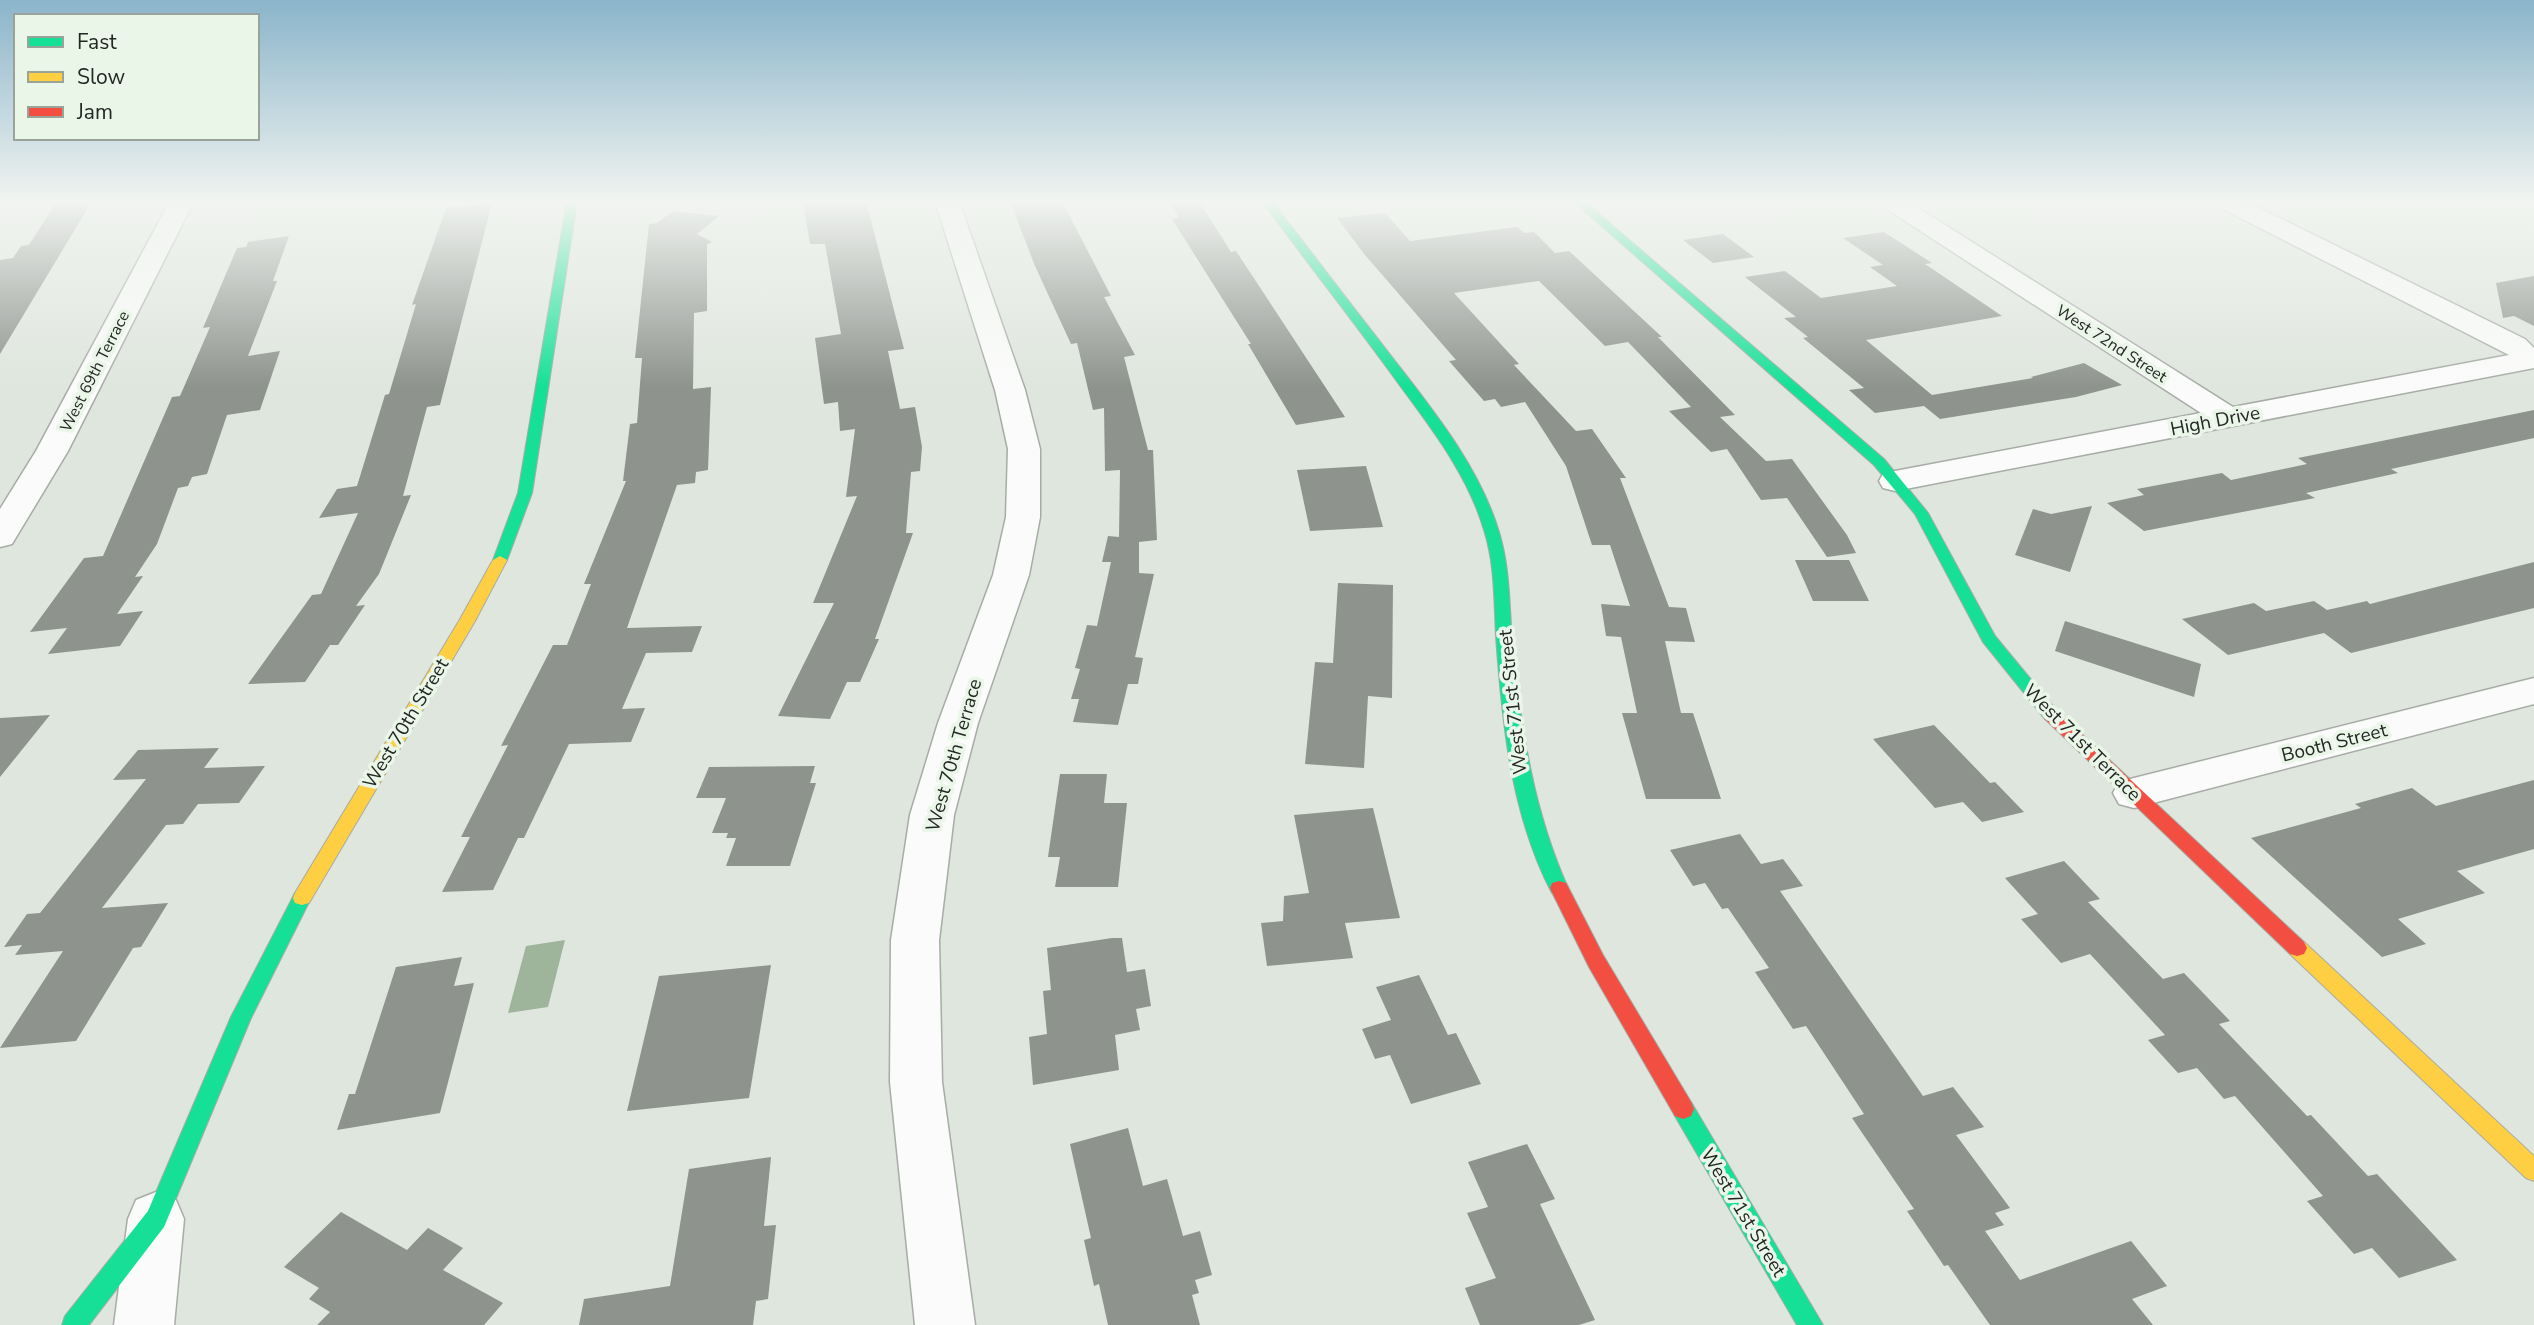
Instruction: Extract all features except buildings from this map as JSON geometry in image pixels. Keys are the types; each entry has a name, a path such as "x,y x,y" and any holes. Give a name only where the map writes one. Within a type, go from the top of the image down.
{"street":[{"name":"West 69th Terrace","path":"0,537 52,451 150,263"},
{"name":"West 70th Street","path":"74,1325 156,1219 241,1017 314,874 467,621 500,559 525,493 562,263"},
{"name":"West 70th Terrace","path":"945,1325 916,1082 915,940 932,816 958,723 1012,575 1023,517 1024,449 1010,390 968,263"},
{"name":"West 71st Street","path":"1314,263 1431,418 1472,484 1492,531 1521,786 1548,866 1596,961 1811,1325"},
{"name":"West 71st Terrace","path":"1650,263 1858,442 1895,481 1922,513 1988,638 2033,696 2534,1171"},
{"name":"West 72nd Street","path":"1986,263 2227,417"},
{"path":"2350,263 2515,345 2531,359"},
{"name":"High Drive","path":"1895,481 2531,359"},
{"name":"Booth Street","path":"2134,793 2534,691"},
{"name":"West 70th Street","path":"144,1325 156,1219"}],"shaded area":[{"path":"565,940 548,1007 508,1013 526,946"}],"traffic: fast":[{"path":"500,560 525,493 562,263"},
{"path":"1314,263 1431,419 1472,483 1482,506 1491,529 1499,568 1510,700 1526,796 1545,858 1559,888"},
{"path":"1649,263 1879,462 1921,513 1988,638 2051,715"},
{"path":"74,1325 156,1219 241,1017 302,898"},
{"path":"1683,1109 1811,1325"}],"traffic: slow":[{"path":"302,898 467,621 500,560"},
{"path":"2297,948 2534,1171"}],"traffic: jam":[{"path":"2051,715 2297,948"},
{"path":"1559,888 1596,961 1683,1109"}]}
